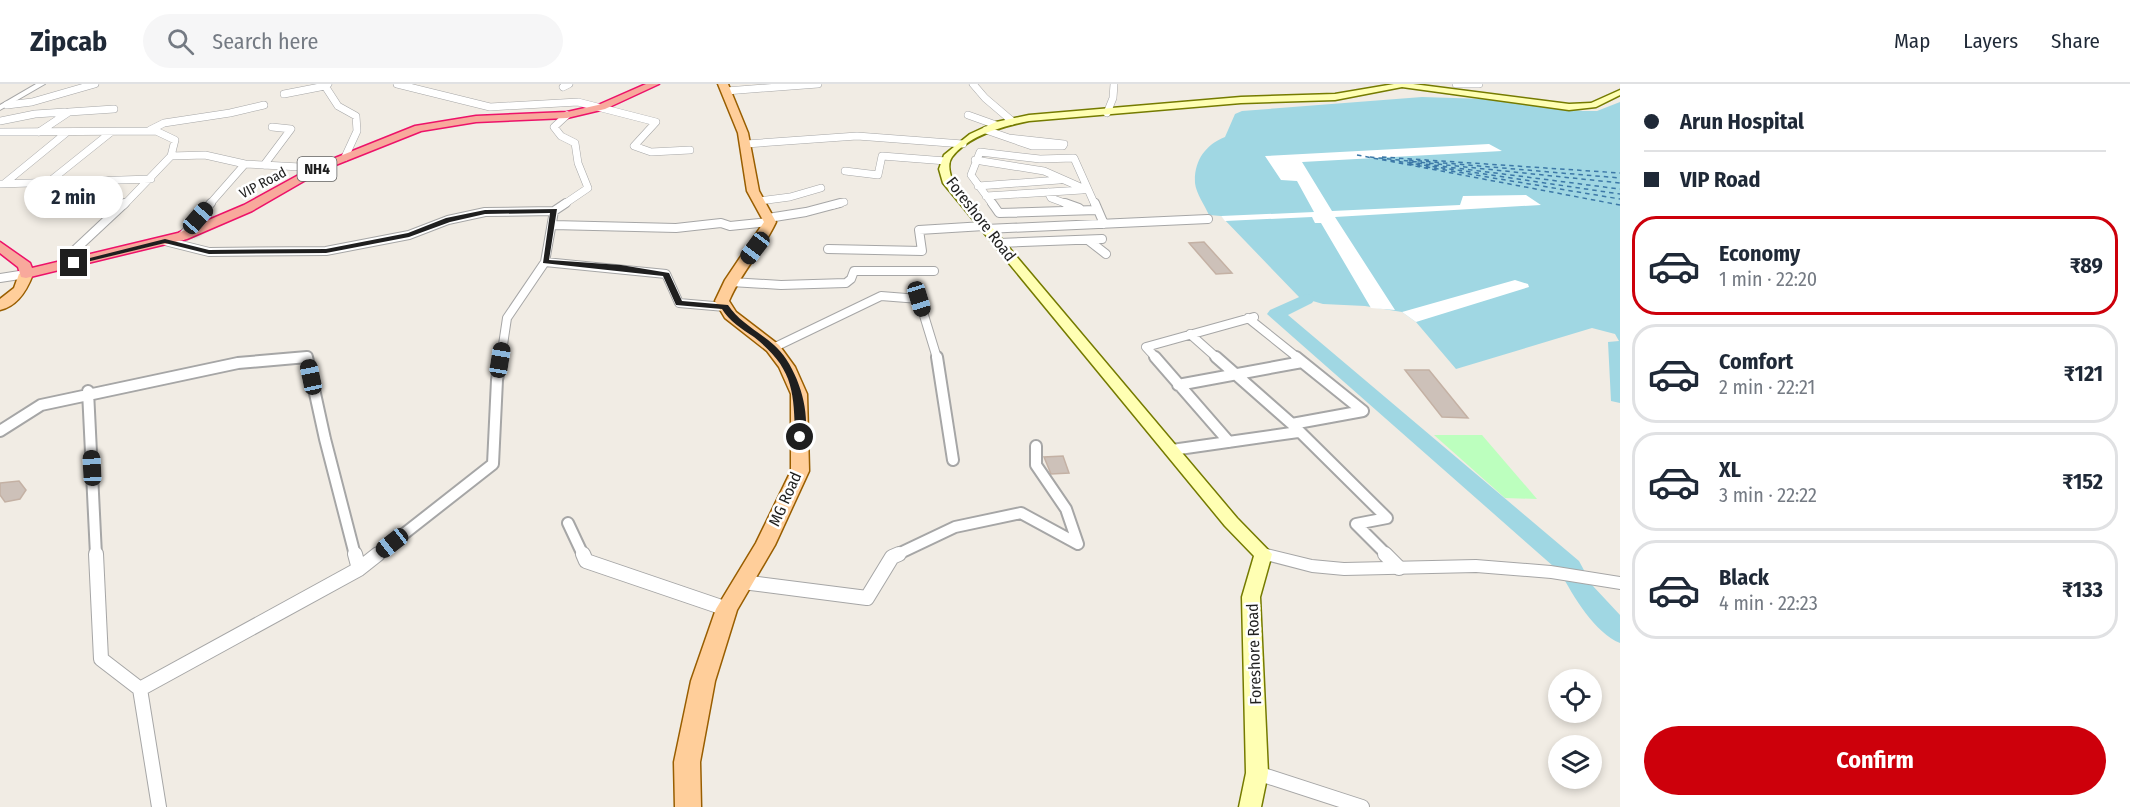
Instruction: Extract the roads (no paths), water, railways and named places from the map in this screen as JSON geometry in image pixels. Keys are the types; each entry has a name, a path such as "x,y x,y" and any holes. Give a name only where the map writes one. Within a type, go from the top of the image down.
{"highway":[{"name":"VIP Road","path":"26,274 182,236 248,208 319,168 419,128 476,119 567,115 601,107 654,84"},
{"path":"0,246 25,266 26,274"}],"main road":[{"name":"Foreshore Road","path":"1250,807 1257,773 1251,597 1263,554 1231,522 947,181 944,169 947,157 991,127 1012,121 1241,100 1335,97 1402,84 1569,107 1593,105 1620,92"},
{"path":"725,88 746,144 753,191 769,220 766,233 731,282 722,301 725,307"},
{"path":"0,306 20,290 26,274"},
{"name":"MG Road","path":"688,807 687,762 703,681 728,609 765,545 800,471 799,394 787,367 773,348 730,315 725,307"}],"street":[{"path":"4,106 41,84"},
{"path":"4,106 32,102 95,84"},
{"path":"397,84 490,107 578,102 601,107 656,122 634,146 651,152 690,150"},
{"path":"725,88 818,84"},
{"path":"973,84 985,98 1012,121"},
{"path":"1107,113 1113,98 1114,84"},
{"path":"1456,84 1479,84"},
{"path":"284,94 326,85 338,106 356,116 357,130 345,157"},
{"path":"147,131 164,123 230,113 264,105"},
{"path":"0,121 35,114 114,110"},
{"path":"39,133 69,112"},
{"path":"165,241 209,252 326,251 409,235 448,220 485,212 554,211 588,188 578,163 575,143 561,136 554,127 567,115"},
{"path":"968,115 1008,138 1032,146 1063,146 1064,144 1008,138"},
{"path":"264,165 291,129 272,127"},
{"path":"0,132 156,131 175,140 171,156 151,179 63,261 61,266"},
{"path":"2,184 66,133"},
{"path":"50,181 110,133"},
{"path":"746,144 857,136 963,144"},
{"path":"1096,210 999,213 970,175 975,160 980,152 1040,159 1074,158 1104,225"},
{"path":"171,156 205,155 245,164 319,168"},
{"path":"845,171 878,175 882,156 946,161"},
{"path":"1040,159 1044,171"},
{"path":"975,160 1044,171 1059,180 1087,190"},
{"path":"182,236 245,164"},
{"path":"2,184 151,179"},
{"path":"978,186 1059,180"},
{"path":"759,201 790,197 821,188"},
{"path":"986,196 1087,190"},
{"path":"1048,192 1051,198 1084,210"},
{"path":"553,225 676,228 721,223 730,226 769,220 844,202"},
{"path":"140,689 359,569 493,464 497,380 507,318 545,262 554,211"},
{"path":"828,249 922,251 919,230 1104,225 1208,219"},
{"path":"999,243 1102,239"},
{"path":"1088,240 1106,254"},
{"path":"1047,241 1056,250"},
{"path":"545,262 666,274 679,303 725,307"},
{"path":"731,282 781,285 846,283 851,279 854,271 934,271"},
{"path":"0,278 26,274"},
{"path":"773,348 881,296 919,299 937,357 953,459"},
{"path":"1172,450 1229,442 1363,411 1251,318 1146,347 1229,442"},
{"path":"1190,334 1295,428 1387,519 1356,524 1399,568"},
{"path":"0,431 41,405 238,363 307,357 325,439 359,569"},
{"path":"1178,385 1302,362"},
{"path":"88,394 101,659 140,689 159,807"},
{"path":"743,582 867,598 892,557 955,527 1021,513 1078,544 1066,508 1036,465 1036,446"},
{"path":"568,523 586,561 728,609"},
{"path":"1263,554 1312,566 1344,569 1476,566 1589,577 1620,583"},
{"path":"1257,773 1362,807"}],"water":[{"path":"1422,97 1485,99 1583,111 1597,111 1620,102 1620,403 1611,401 1608,342 1619,341 1615,334 1592,328 1456,369 1416,322 1402,312 1365,306 1323,304 1299,297 1221,216 1209,215 1199,195 1195,175 1199,161 1206,149 1225,137 1235,114 1242,111"}],"waterway":[{"path":"1306,299 1276,314 1570,567 1583,592 1620,632"}]}
